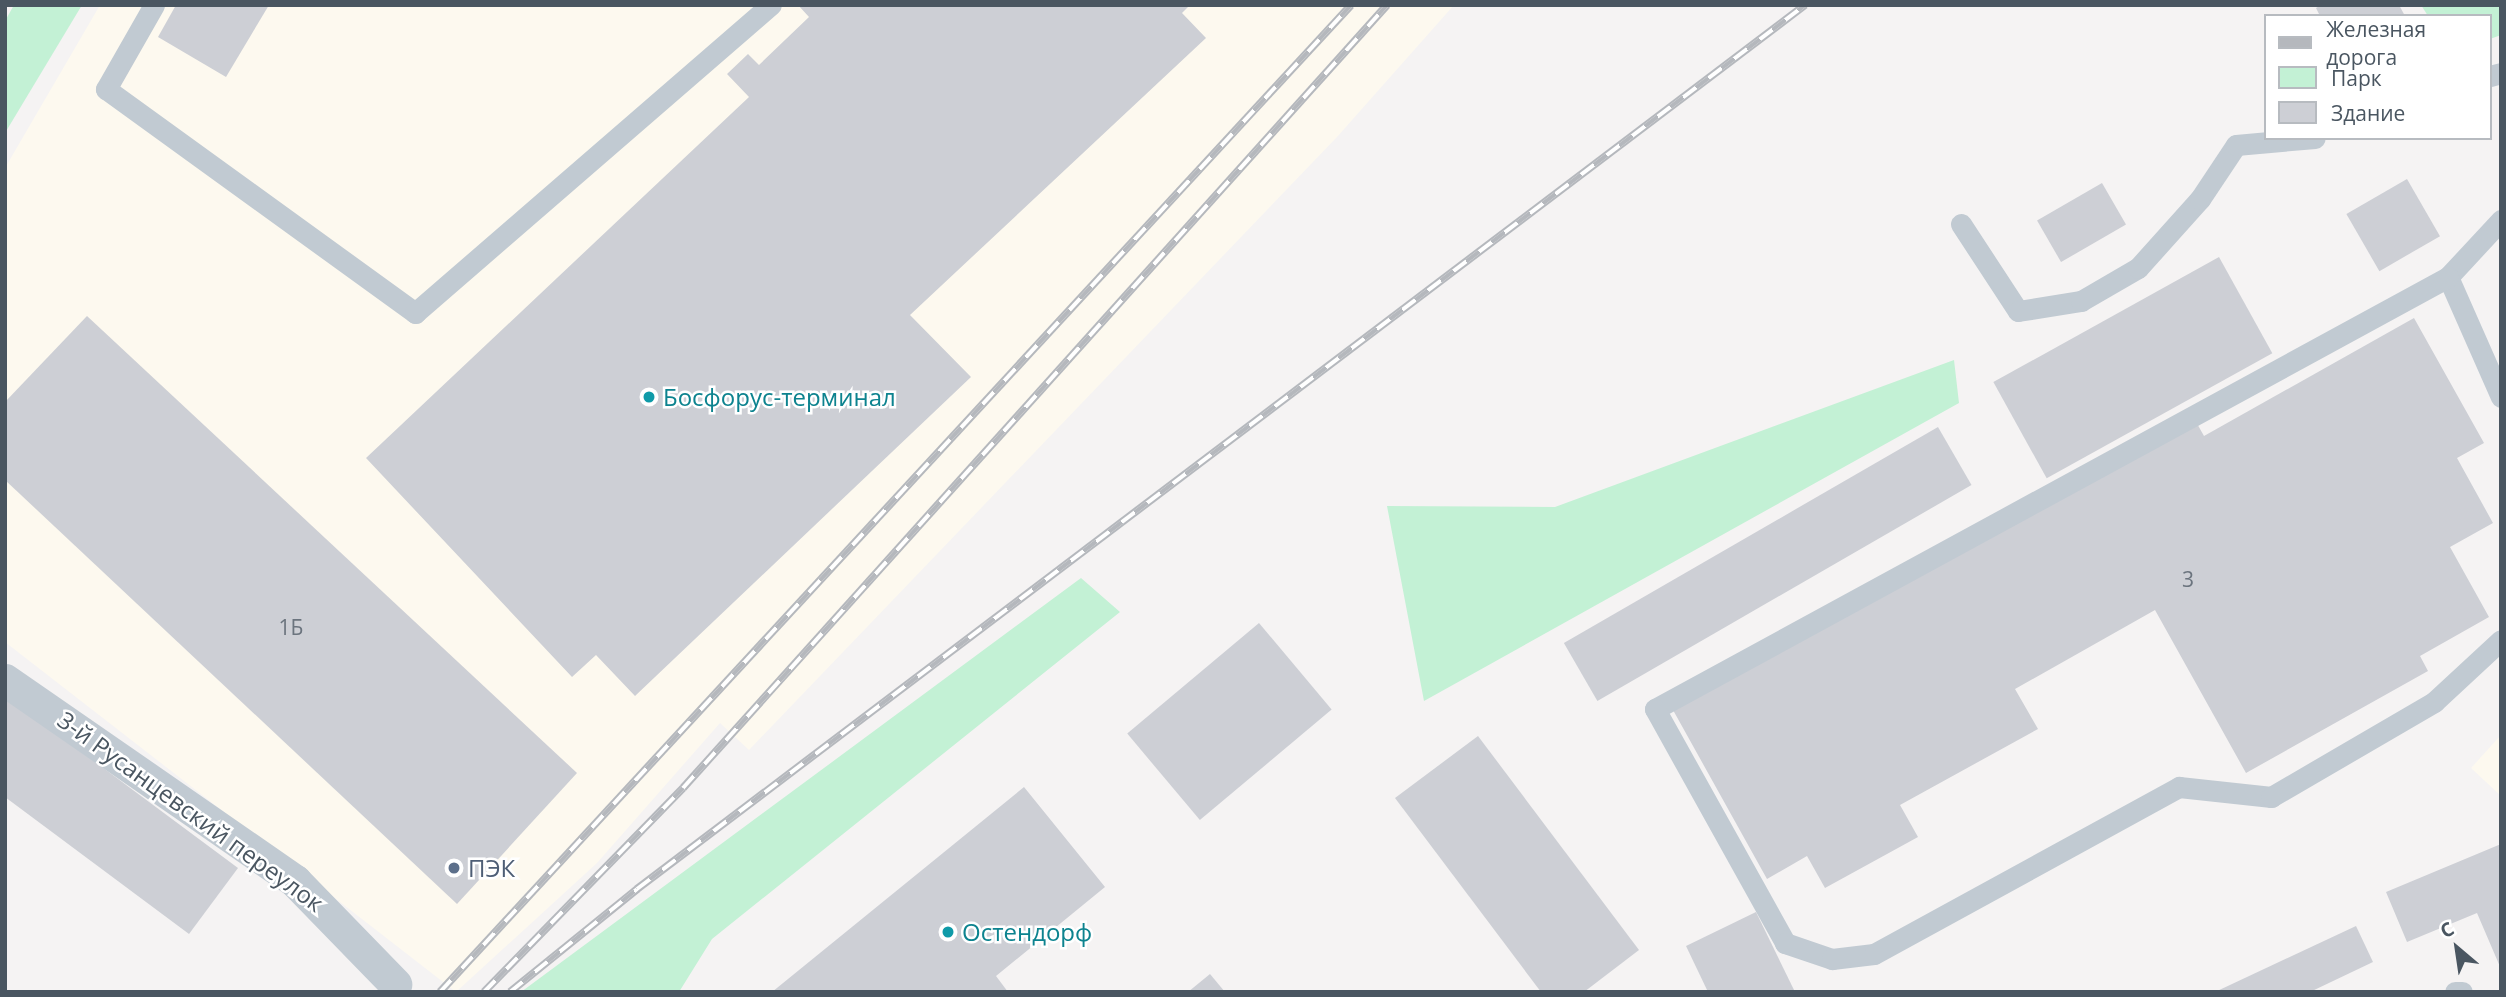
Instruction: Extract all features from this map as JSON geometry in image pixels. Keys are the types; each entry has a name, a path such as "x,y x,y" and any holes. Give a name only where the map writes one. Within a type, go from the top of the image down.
{"street":[{"name":"3-й Русанцевский переулок","path":"5,680 295,881 395,984"}],"lane":[{"path":"155,5 106,89 415,313 771,5"},
{"path":"1961,223 2018,311 2081,301 2138,268 2200,199 2236,145 2292,140"},
{"path":"2501,220 2448,277 1655,709 1785,943 1832,959 1874,954 2179,787 2271,797 2434,702 2501,639"},
{"path":"2448,277 2501,397"},
{"path":"2455,992 2462,992"}],"shaded area":[{"path":"100,5 1454,5 1337,137 749,750 720,723 597,863 456,992 5,642 5,168"},
{"path":"2501,735 2501,796 2471,768"}],"green space":[{"path":"14,5 82,5 5,133 5,21"},
{"path":"2421,5 2501,5 2501,35 2492,38 2492,14 2427,14"},
{"path":"1954,360 1959,403 1424,701 1387,506 1555,507"},
{"path":"1081,578 1120,612 712,939 679,992 521,992"}],"building":[{"path":"176,5 269,5 226,77 158,37"},
{"name":"Босфорус-терминал","path":"798,5 1190,5 1182,13 1206,38 910,315 971,377 635,696 596,655 572,677 366,458 749,97 727,74 748,54 759,65 809,17"},
{"path":"2321,5 2399,5 2404,14 2319,14 2316,8"},
{"path":"2407,179 2440,236 2379,271 2346,214"},
{"path":"2102,183 2126,225 2061,262 2037,220"},
{"path":"2219,257 2272,353 2047,478 1993,382"},
{"path":"87,316 577,773 457,904 5,480 5,402"},
{"path":"2414,318 2484,443 2457,458 2493,523 2450,547 2489,617 2420,656 2428,671 2246,773 2155,610 2015,689 2038,729 1900,805 1918,837 1825,888 1807,856 1767,879 1673,710 2195,420 2204,436"},
{"path":"1938,427 1972,485 1597,701 1564,643"},
{"path":"1259,623 1332,710 1200,820 1127,734"},
{"path":"5,695 238,868 189,934 5,797"},
{"path":"1478,736 1639,950 1584,992 1541,992 1395,798"},
{"name":"Остендорф","path":"1024,787 1105,887 996,976 1008,992 772,992"},
{"path":"2501,844 2501,969 2477,913 2407,942 2386,892"},
{"path":"1756,912 1795,992 1708,992 1686,946"},
{"path":"2356,926 2373,962 2310,992 2215,992"},
{"path":"1210,974 1225,992 1188,992"}],"railway":[{"path":"440,992 1351,5"},
{"path":"484,992 683,788 1387,5"},
{"path":"510,992 637,889 1805,5"}],"place":[{"name":"Босфорус-терминал","path":"649,397"},
{"name":"ПЭК","path":"454,868"},
{"name":"Остендорф","path":"948,932"}]}
